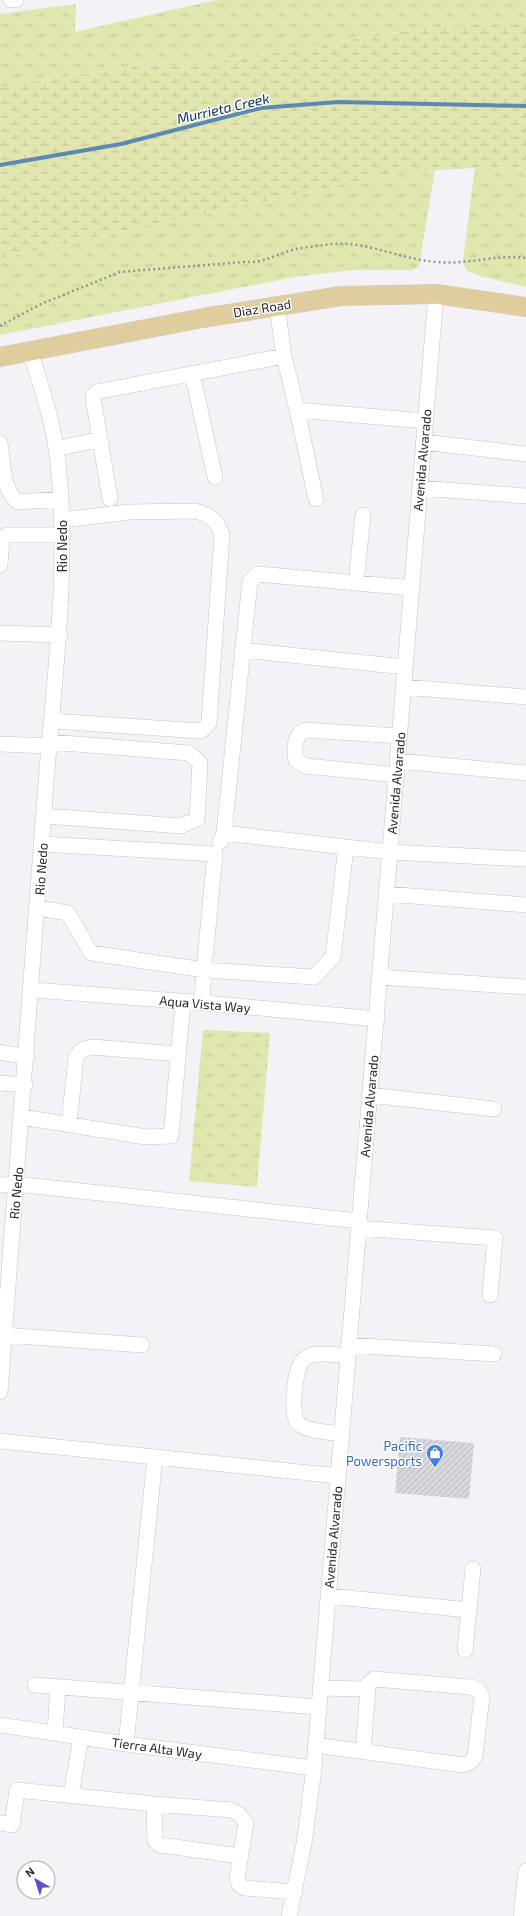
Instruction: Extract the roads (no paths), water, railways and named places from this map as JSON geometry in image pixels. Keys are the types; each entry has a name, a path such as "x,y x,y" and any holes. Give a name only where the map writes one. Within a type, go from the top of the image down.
{"main road":[{"name":"Diaz Road","path":"0,357 30,350 203,318 341,296 436,294 526,307"}],"street":[{"path":"11,0 16,0"},
{"name":"Avenida Alvarado","path":"289,1916 304,1844 316,1746 436,294"},
{"path":"277,306 284,356 316,499"},
{"name":"Rio Nedo","path":"0,1392 5,1259 16,1184 25,1085 33,990 44,816 60,635 62,528 56,449 46,401 30,350"},
{"path":"110,500 93,398 96,392 284,356"},
{"path":"192,373 215,477"},
{"path":"297,410 425,420"},
{"path":"56,449 100,439"},
{"path":"423,442 526,454"},
{"path":"0,443 8,488 12,498 18,502 60,499"},
{"path":"420,488 526,496"},
{"path":"0,564 2,539 7,535 62,528 129,512 195,511 207,515 216,522 222,534 209,723 201,731 52,721"},
{"path":"356,583 363,515"},
{"path":"202,1003 215,854 224,833 248,583 258,574 412,588"},
{"path":"0,633 60,635"},
{"path":"242,650 405,667"},
{"path":"404,687 526,697"},
{"path":"400,736 305,730 298,734 296,740 296,760 306,766 526,773"},
{"path":"0,744 50,744 189,753 200,763 198,819 181,826 44,816"},
{"path":"224,833 390,852 526,859"},
{"path":"42,844 215,854"},
{"path":"38,908 68,913 90,953 204,970 314,977 332,957 346,847"},
{"path":"387,894 526,905"},
{"path":"380,977 526,987"},
{"name":"Aqua Vista Way","path":"33,990 202,1003 377,1019"},
{"path":"22,1117 146,1137 171,1136 183,1002"},
{"path":"69,1124 76,1057 82,1050 92,1047 178,1054"},
{"path":"0,1052 27,1057"},
{"path":"0,1083 25,1085"},
{"path":"369,1095 494,1108"},
{"path":"0,1185 16,1184 358,1224 495,1238 490,1295"},
{"path":"3,1340 142,1345"},
{"path":"341,1434 309,1429 299,1424 293,1416 297,1371 302,1360 313,1354 348,1350 494,1354"},
{"path":"0,1441 338,1476"},
{"path":"126,1744 155,1457"},
{"path":"465,1650 473,1569"},
{"path":"328,1596 469,1610"},
{"path":"316,1746 363,1752 466,1764 473,1760 475,1756 482,1696 478,1690 471,1687 374,1679 369,1683 368,1688 363,1752"},
{"path":"35,1685 319,1707"},
{"path":"55,1733 58,1686"},
{"path":"320,1688 359,1690 368,1688"},
{"name":"Tierra Alta Way","path":"0,1725 126,1744 314,1768"},
{"path":"71,1795 81,1737"},
{"path":"0,1824 12,1826 17,1790 231,1810 239,1814 246,1823 237,1878 239,1884 244,1888 295,1892"},
{"path":"154,1804 154,1835 155,1841 160,1845 240,1856"},
{"path":"520,1916 526,1871"}],"waterway":[{"name":"Murrieta Creek","path":"0,165 121,144 261,108 338,102 526,106"}],"place":[{"name":"Pacific Powersports","path":"435,1468"}]}
